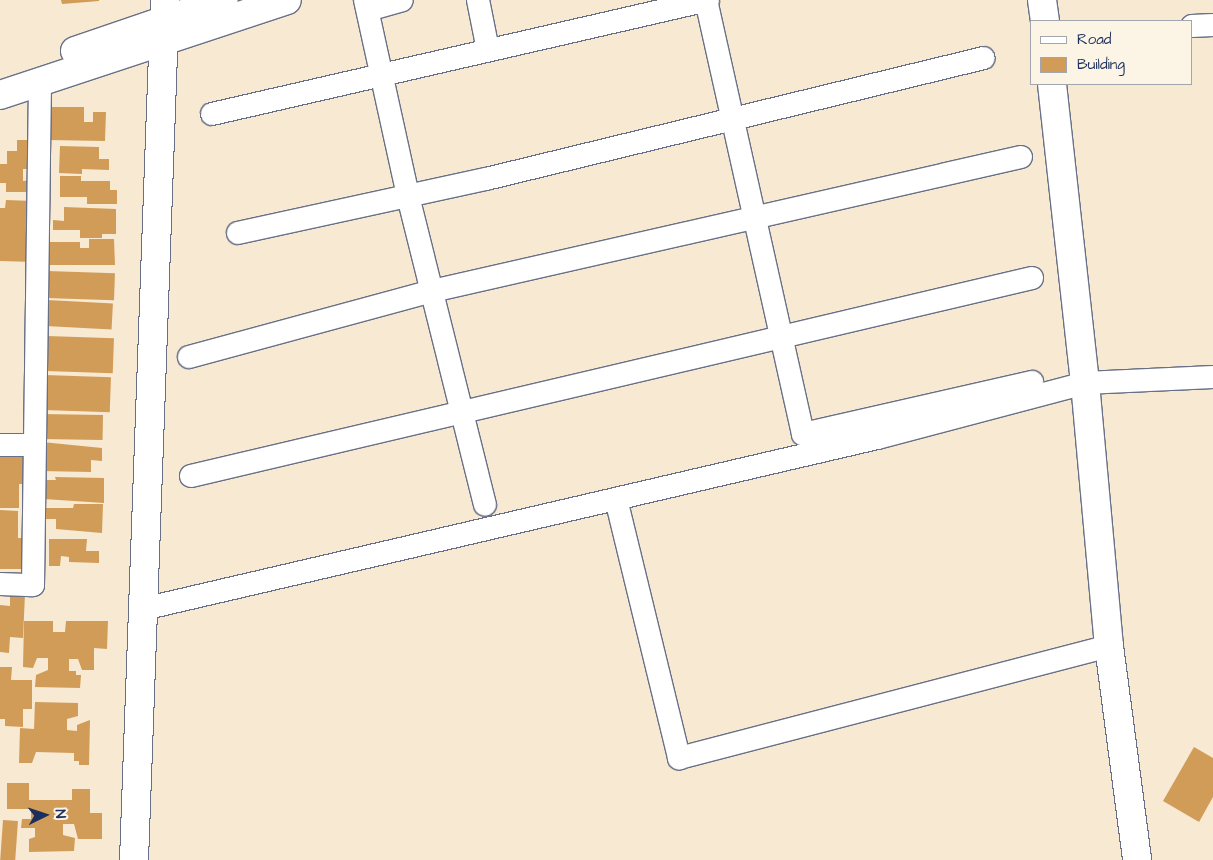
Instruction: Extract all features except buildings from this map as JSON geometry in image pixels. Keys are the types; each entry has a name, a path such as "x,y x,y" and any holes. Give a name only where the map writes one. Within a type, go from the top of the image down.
{"street":[{"path":"0,76 224,0"},
{"path":"0,96 40,82 164,20 287,0"},
{"path":"402,0 366,5 408,196 460,414 485,505"},
{"path":"478,0 488,50"},
{"path":"212,114 707,0 803,434 1032,382"},
{"path":"1042,0 1044,20"},
{"path":"134,860 164,20"},
{"path":"1193,26 1213,26"},
{"path":"238,233 408,196 984,58"},
{"path":"0,584 33,585 33,445 40,82"},
{"path":"1052,85 1085,383 1109,646 1138,860"},
{"path":"188,357 432,291 1021,157"},
{"path":"191,476 1032,278"},
{"path":"143,609 878,438 1085,383 1213,377"},
{"path":"0,445 33,445"},
{"path":"616,499 679,758 1109,646"}]}
